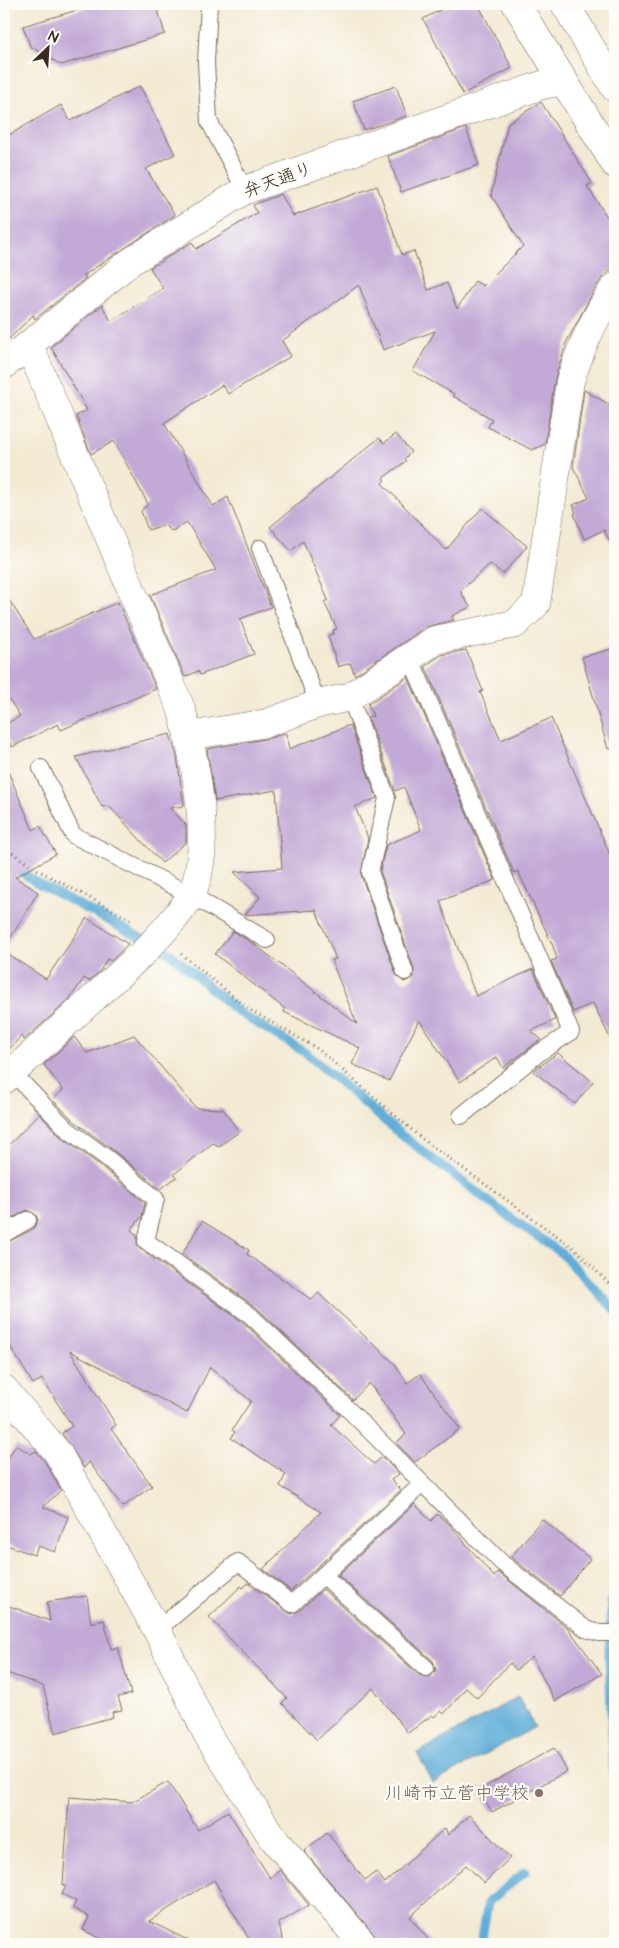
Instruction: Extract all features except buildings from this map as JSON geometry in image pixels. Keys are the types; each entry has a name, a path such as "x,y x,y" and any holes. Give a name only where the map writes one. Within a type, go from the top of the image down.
{"street":[{"path":"516,4 615,164"},
{"path":"565,4 614,82"},
{"name":"弁天通り","path":"4,365 130,262 245,190 542,85 564,81"},
{"path":"188,736 267,723 318,704 350,697 435,640 515,624 536,604 570,381 581,347 595,318 615,287"},
{"path":"7,1072 152,943 191,895 199,868 203,834 188,736 182,711 29,346"},
{"path":"5,1396 58,1453 157,1630 207,1734 272,1837 359,1944"}],"lane":[{"path":"210,4 206,62 209,121 245,190"},
{"path":"260,548 318,704"},
{"path":"410,657 571,1032 539,1053 461,1116"},
{"path":"350,697 387,798 370,872 405,972"},
{"path":"41,768 73,835 191,895 267,940"},
{"path":"7,1072 67,1129 107,1158 156,1198 146,1241 250,1314 502,1563 586,1629 607,1633"},
{"path":"4,1234 28,1220"},
{"path":"157,1630 238,1562 292,1604 422,1484"},
{"path":"324,1576 426,1668"}],"path":[{"path":"4,846 34,868 152,943 250,1010 318,1049 421,1138 576,1250 615,1290"}],"water":[{"path":"518,1697 535,1727 433,1783 417,1753"}],"waterway":[{"path":"4,859 34,881 171,954 238,1012 306,1053 400,1134 505,1214 561,1253 615,1310"},
{"path":"614,1784 609,1654 611,1601 615,1588"},
{"path":"481,1944 488,1902 525,1872"}],"place":[{"name":"川崎市立菅中学校","path":"539,1793"}]}
